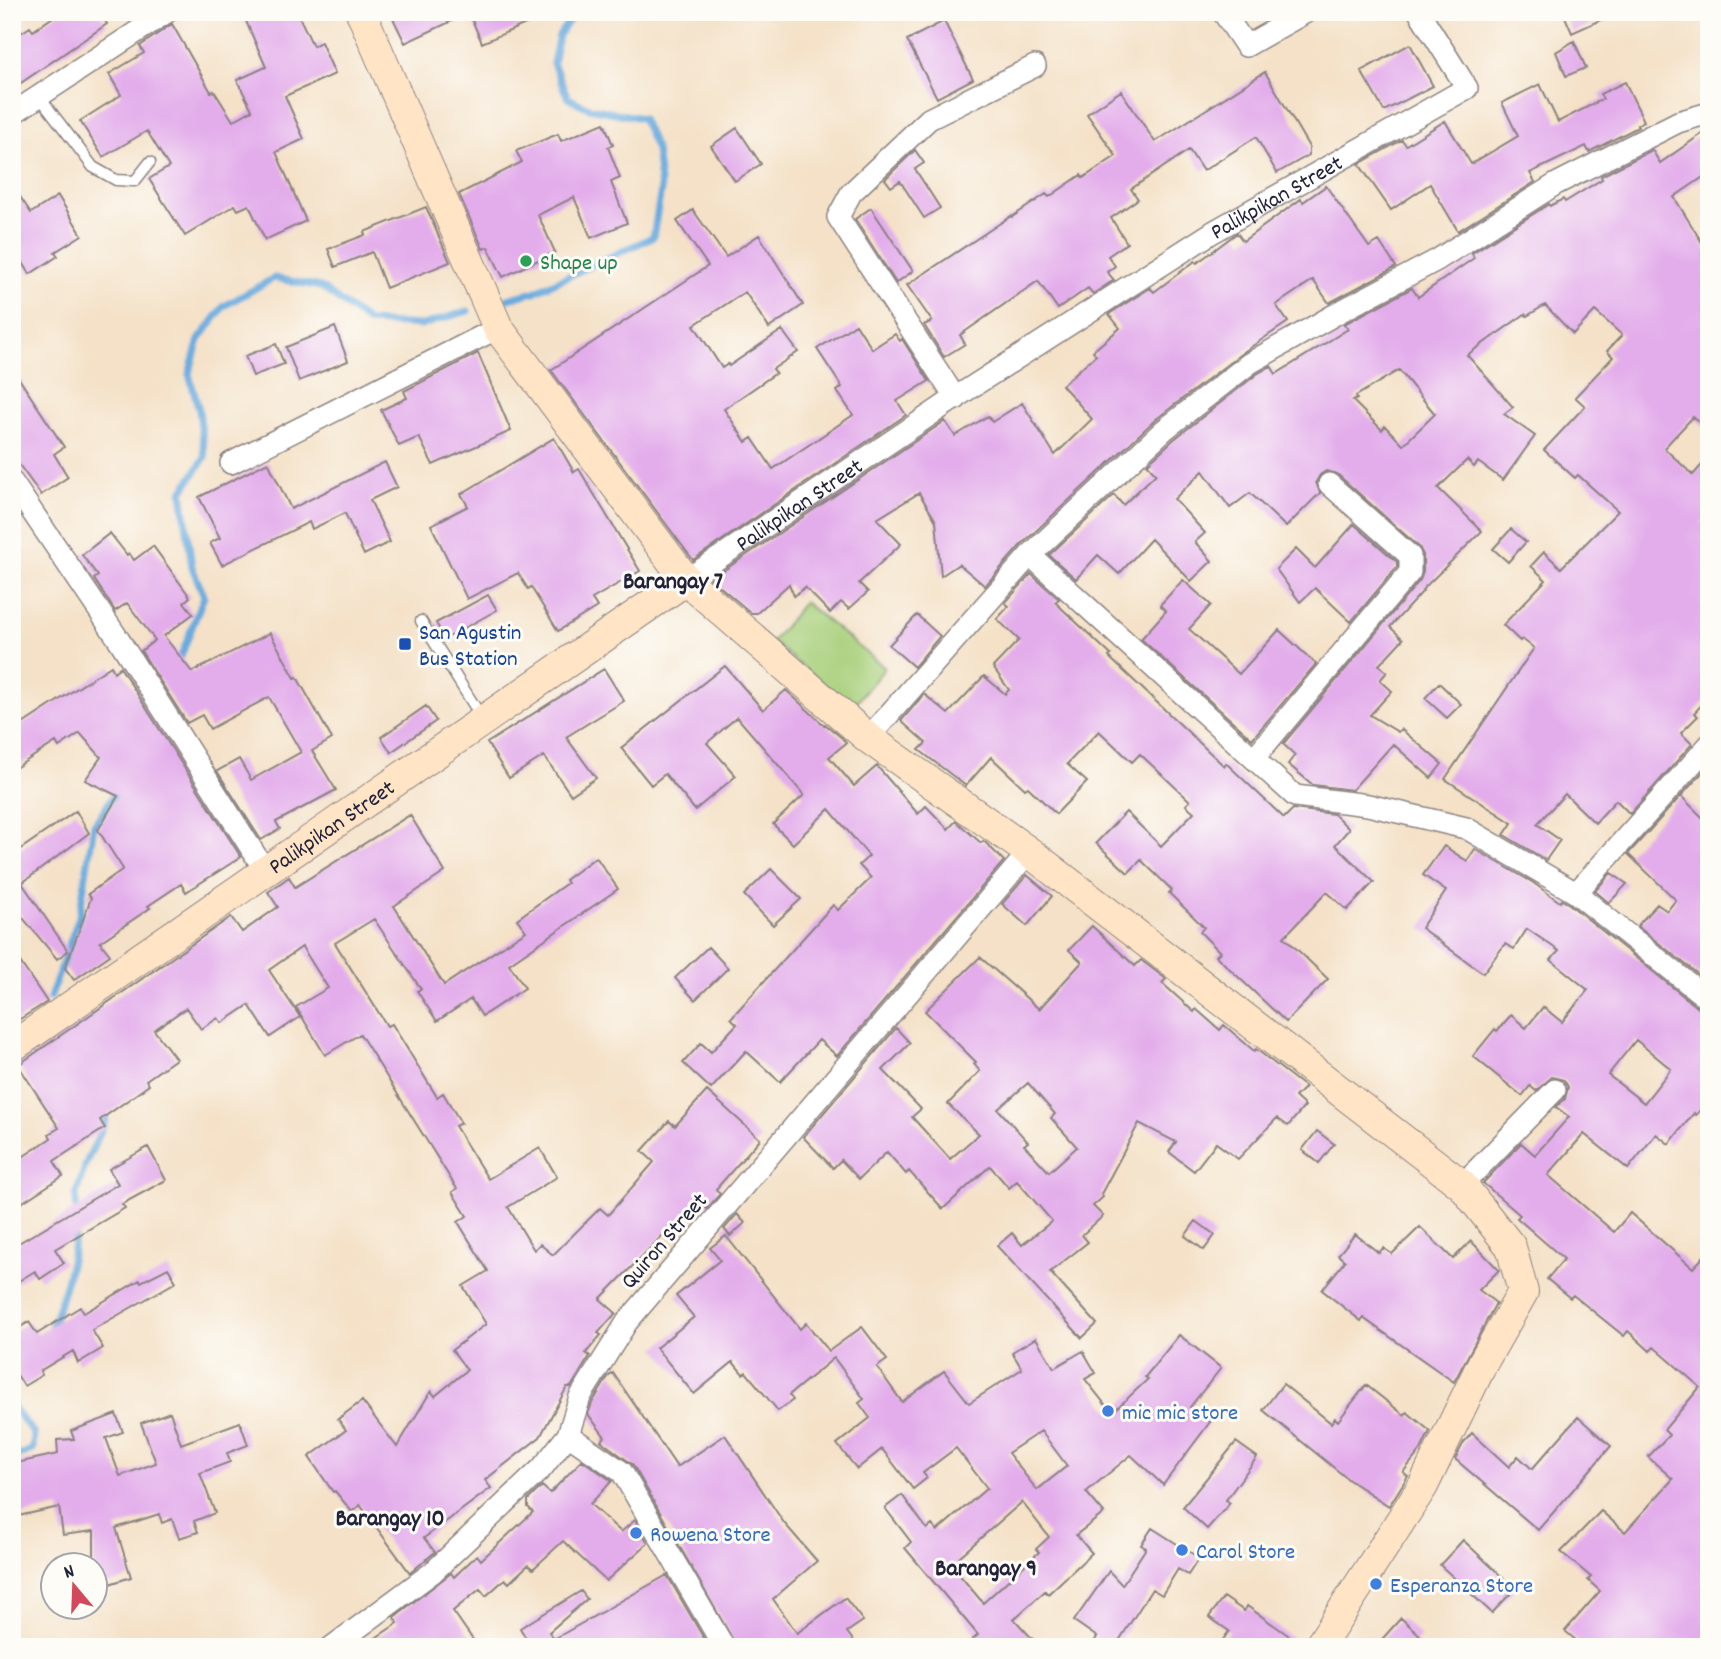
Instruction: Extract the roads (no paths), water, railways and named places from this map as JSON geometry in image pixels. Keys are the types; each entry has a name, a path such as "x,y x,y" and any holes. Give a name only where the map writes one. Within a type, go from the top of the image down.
{"street":[{"path":"12,114 167,12"},
{"path":"361,12 498,328 686,580 868,738 1029,852 1462,1185 1511,1247 1523,1292 1483,1362 1423,1486 1319,1647"},
{"path":"1223,12 1246,46 1306,12"},
{"name":"Palikpikan Street","path":"12,1047 686,580 956,399 1213,232 1467,88 1419,12"},
{"path":"956,399 838,216 851,193 929,119 1035,66"},
{"path":"868,738 1030,555 1164,430 1250,363 1437,260 1556,184 1678,122 1709,113"},
{"path":"231,463 498,328"},
{"path":"12,482 119,640 266,872"},
{"path":"1254,758 1410,572 1410,556 1329,484"},
{"path":"1030,555 1295,796 1368,805 1466,828 1576,893 1709,1000"},
{"path":"1576,893 1709,745"},
{"name":"Quiron Street","path":"332,1647 433,1572 542,1468 568,1436 580,1397 627,1322 1029,852"},
{"path":"1462,1185 1555,1090"},
{"path":"568,1436 622,1472 724,1647"}],"lane":[{"path":"39,96 93,167 116,180 135,181 150,162"},
{"path":"421,621 483,720"}],"waterway":[{"path":"508,299 534,292 653,237 661,190 656,150 642,118 589,108 568,98 553,63 559,35 575,12"},
{"path":"178,664 204,596 192,567 182,492 205,457 199,410 189,374 199,340 224,306 274,278 321,287 368,322 422,325 468,311"},
{"path":"50,998 79,917 94,825 120,786"},
{"path":"76,1216 76,1194 86,1163 106,1120 103,1108"},
{"path":"50,1331 67,1280 75,1228"},
{"path":"12,1406 34,1434 33,1449 21,1455 12,1454"}],"place":[{"name":"Shape up","path":"526,261"},
{"name":"San Agustin Bus Station","path":"405,644"},
{"name":"mic mic store","path":"1108,1411"},
{"name":"Rowena Store","path":"636,1533"},
{"name":"Carol Store","path":"1182,1550"},
{"name":"Esperanza Store","path":"1376,1584"}],"district":[{"name":"Barangay 7","path":"673,580"},
{"name":"Barangay 10","path":"390,1517"},
{"name":"Barangay 9","path":"986,1567"}]}
